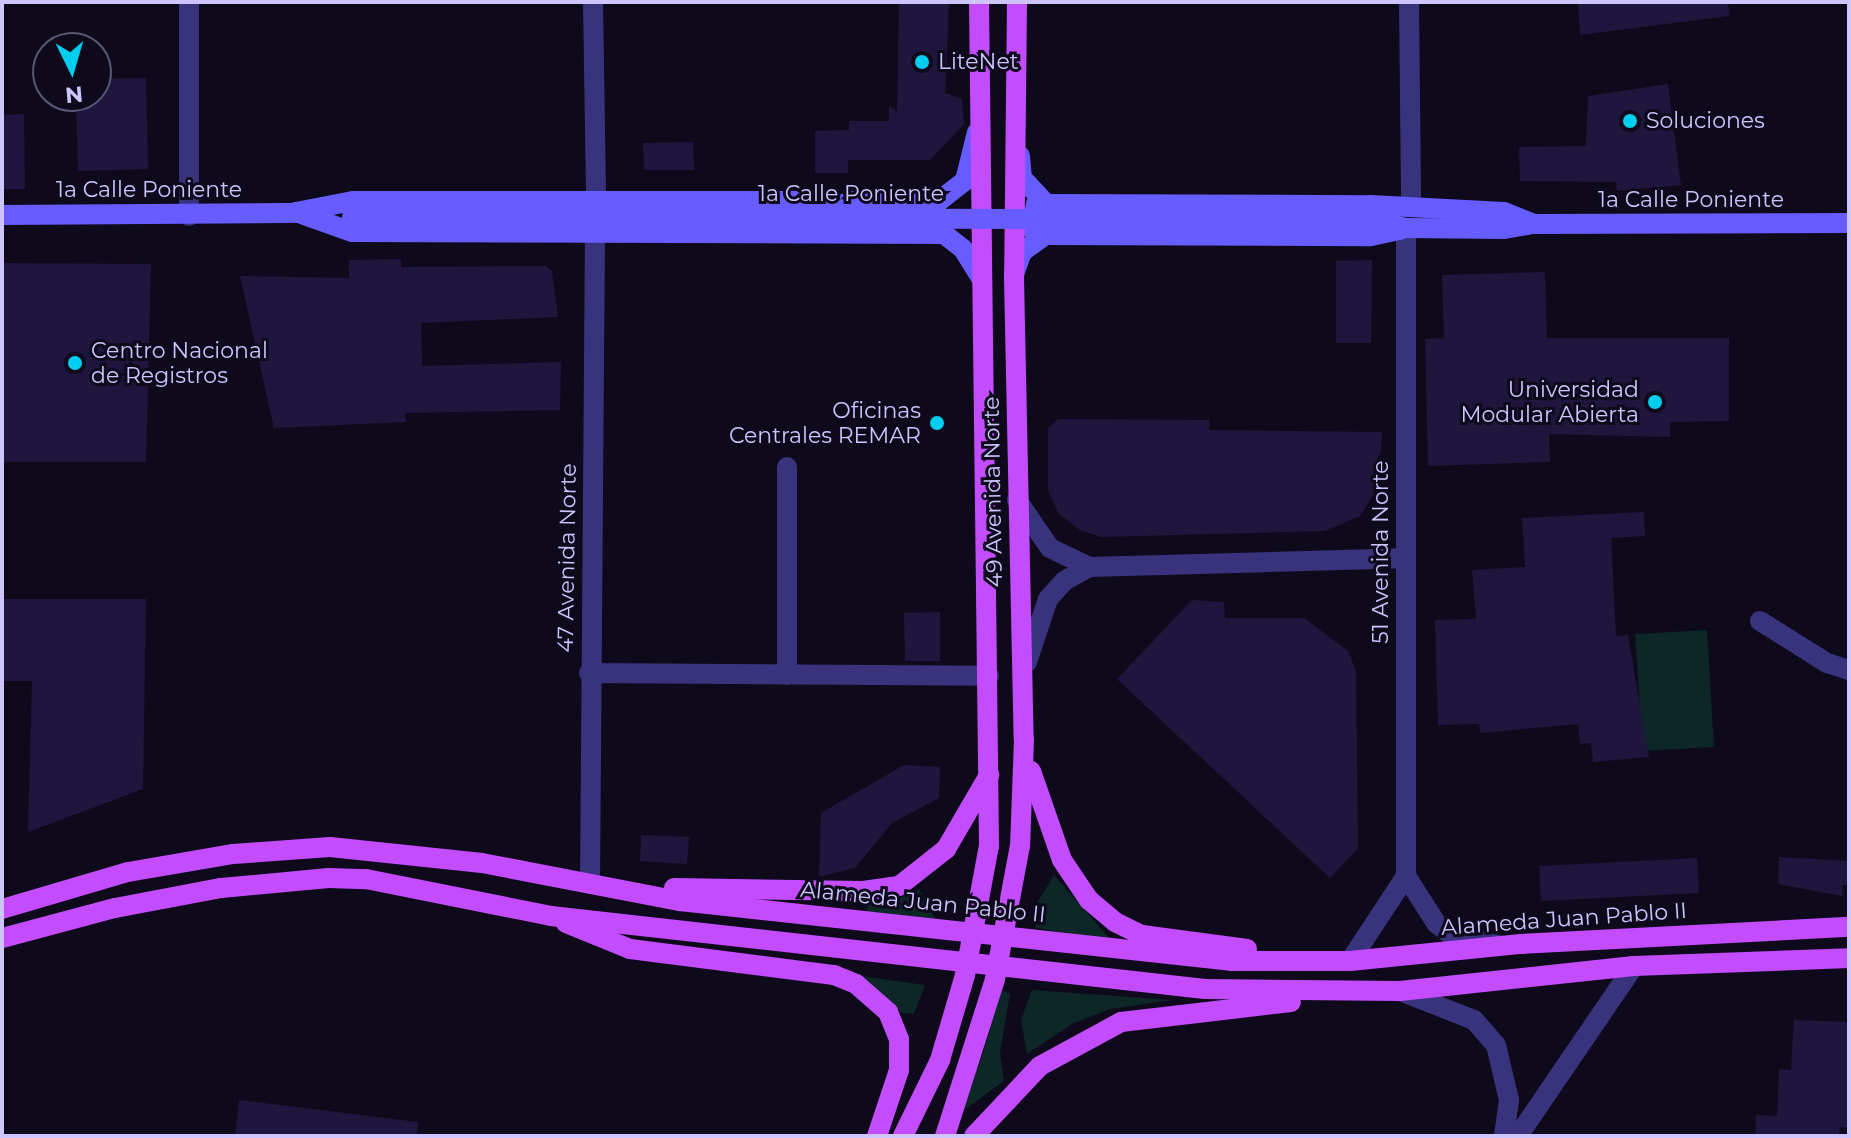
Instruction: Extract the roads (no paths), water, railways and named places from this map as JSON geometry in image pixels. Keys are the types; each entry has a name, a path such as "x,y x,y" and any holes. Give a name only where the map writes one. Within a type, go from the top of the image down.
{"main road":[{"name":"49 Avenida Norte","path":"903,1136 923,1097 965,975 989,846 991,771 979,2"},
{"name":"49 Avenida Norte","path":"947,1130 995,979 1020,846 1024,739 1014,278 1017,2"},
{"path":"1024,739 1047,830 1062,860 1089,900 1115,922 1142,935 1350,961"},
{"path":"632,892 899,886 946,849 991,771"},
{"name":"Alameda Juan Pablo II","path":"2,909 128,872 233,854 330,847 482,863 632,892 1170,956 1350,961 1502,946 1849,927"},
{"path":"2,938 101,911 221,888 329,878 366,879 551,916 1205,989 1400,991"},
{"path":"551,916 630,949 818,973 856,984 888,1012 899,1039 899,1070 877,1136"},
{"path":"974,1136 1040,1066 1121,1022 1634,966 1849,958"}],"street":[{"path":"189,2 189,216"},
{"path":"593,2 596,202"},
{"path":"1409,2 1411,207"},
{"name":"1a Calle Poniente","path":"296,212 353,201 939,201 965,181 980,124"},
{"path":"1017,126 1022,178 1045,203 1033,208 1031,223 1034,231 1045,235"},
{"path":"939,201 956,209 956,227 944,234"},
{"path":"727,202 728,234"},
{"name":"1a Calle Poniente","path":"1045,203 1411,207 1504,212 1533,224"},
{"name":"1a Calle Poniente","path":"296,212 352,232 944,234 963,249 981,278"},
{"name":"1a Calle Poniente","path":"2,215 189,216 296,212 352,217 1371,220 1406,228 1504,229 1533,224 1849,223"},
{"name":"1a Calle Poniente","path":"1045,235 1371,236 1406,228"},
{"name":"51 Avenida Norte","path":"1406,228 1406,876"},
{"name":"47 Avenida Norte","path":"590,884 589,673 595,233"},
{"path":"1014,278 1022,252 1045,235"},
{"path":"787,467 787,675"},
{"path":"1017,500 1050,548 1089,567 1404,558"},
{"path":"1023,686 1031,638 1048,599 1064,581 1089,567"},
{"path":"1760,621 1827,663 1849,670"},
{"path":"589,673 989,676"},
{"path":"1350,961 1406,876 1436,923 1450,934 1502,946"},
{"path":"1518,1136 1634,966"},
{"path":"1400,991 1474,1020 1496,1045 1509,1100 1504,1136"}],"place":[{"name":"LiteNet","path":"922,62"},
{"name":"Soluciones","path":"1630,121"},
{"name":"Centro Nacional de Registros","path":"75,363"},
{"name":"Universidad Modular Abierta","path":"1655,402"},
{"name":"Oficinas Centrales REMAR","path":"937,423"}]}
